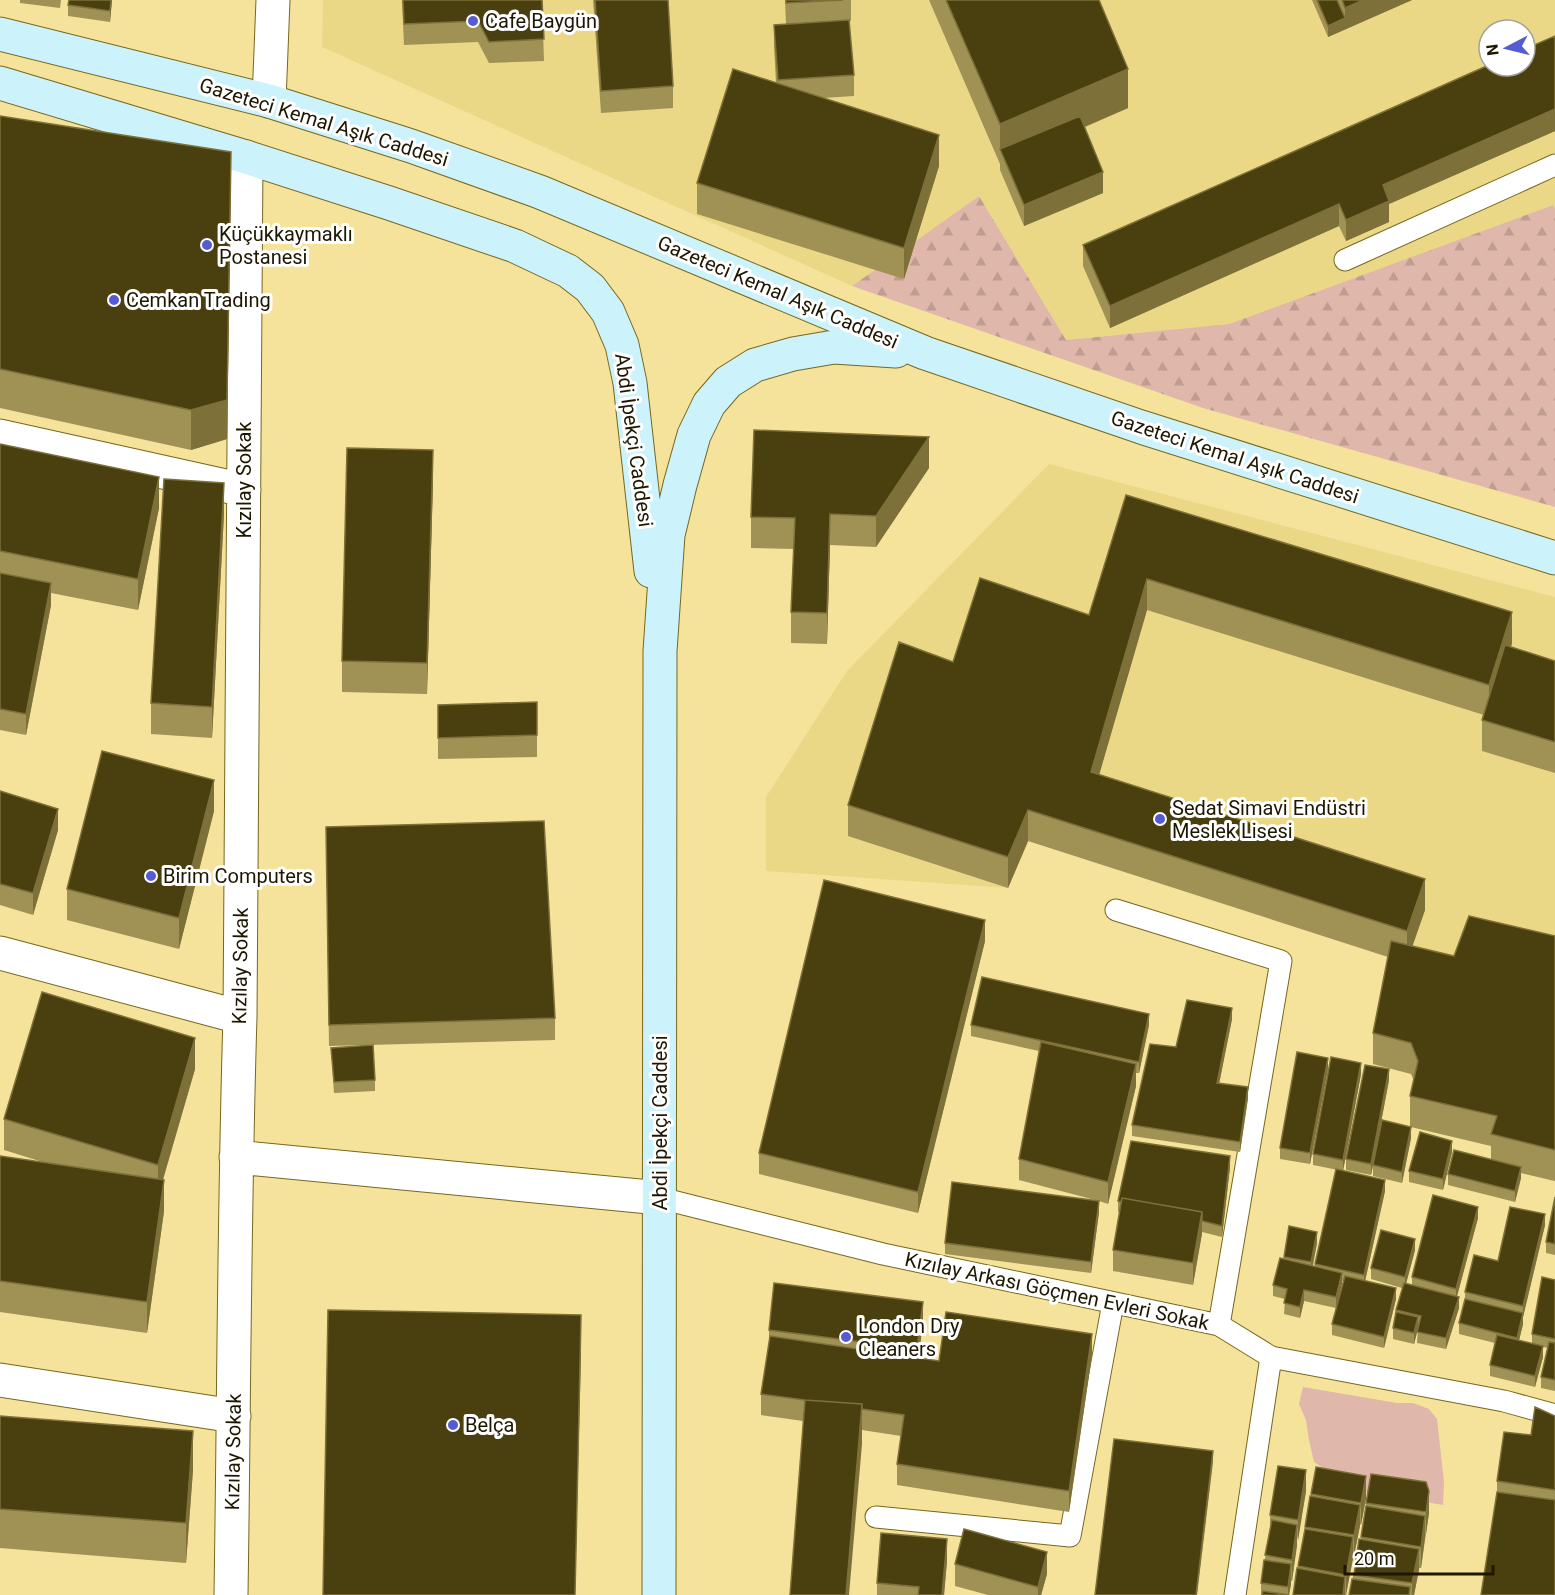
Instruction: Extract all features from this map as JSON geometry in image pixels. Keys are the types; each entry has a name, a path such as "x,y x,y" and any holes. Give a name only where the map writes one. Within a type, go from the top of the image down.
{"main road":[{"name":"Gazeteci Kemal Aşık Caddesi","path":"0,34 269,102 411,146 540,192 925,353 1141,427 1555,558"},
{"path":"0,83 246,157"},
{"name":"Abdi İpekçi Caddesi","path":"246,157 516,246 568,271 590,288 608,312 622,345 630,383 660,651"},
{"name":"Abdi İpekçi Caddesi","path":"658,1595 660,651 668,535 694,435 709,404 728,382 755,365 793,354 834,347 925,353"}],"street":[{"path":"269,102 273,0"},
{"name":"Kızılay Sokak","path":"231,1595 236,1157 240,1017 246,157"},
{"path":"0,436 244,490"},
{"path":"0,953 240,1017"},
{"path":"236,1157 660,1198"},
{"path":"0,1380 234,1416"}],"lane":[{"path":"1345,260 1555,165"},
{"path":"1116,910 1281,962 1219,1325"},
{"name":"Kızılay Arkası Göçmen Evleri Sokak","path":"660,1198 883,1254 1219,1325 1271,1357 1504,1401 1555,1415"},
{"path":"876,1517 1070,1536 1113,1303"},
{"path":"1235,1595 1271,1357"}],"shaded area":[{"path":"323,0 1555,0 1555,208 1553,205 1229,324 1066,340 979,196 852,286 322,47"},
{"name":"Sedat Simavi Endüstri Meslek Lisesi","path":"1049,464 1555,597 1555,1182 1491,1165 1496,1147 1410,1127 1418,1092 1411,1074 1373,1064 1387,956 1029,841 1008,888 766,871 766,797 847,671"}],"green space":[{"path":"979,196 1066,340 1229,324 1553,205 1555,208 1555,507 1203,408 852,286"},
{"path":"1303,1387 1397,1403 1413,1403 1429,1409 1437,1419 1444,1482 1443,1505 1327,1485 1326,1470 1314,1462 1306,1420 1299,1404"}],"building":[{"path":"69,0 111,0 110,11 68,5"},
{"path":"403,0 542,0 544,39 489,42 478,21 404,24"},
{"path":"595,0 668,0 673,86 601,91"},
{"path":"786,0 843,0 786,3"},
{"path":"946,0 1099,0 1128,69 1000,124"},
{"path":"1317,0 1337,0 1345,18 1328,26"},
{"path":"1342,0 1363,0 1345,8"},
{"path":"849,20 854,75 778,80 774,25"},
{"path":"1555,36 1555,109 1383,185 1389,201 1346,220 1339,204 1110,306 1083,245 1477,70 1477,78 1537,78 1537,44"},
{"path":"733,69 939,135 904,248 697,183"},
{"name":"Cemkan Trading","path":"0,116 231,152 227,400 191,410 0,369"},
{"path":"1080,116 1103,172 1024,205 1000,149"},
{"path":"754,430 929,437 876,516 830,514 827,613 791,612 795,518 751,517"},
{"path":"0,444 159,477 138,579 0,551"},
{"path":"347,448 433,450 427,663 342,661"},
{"path":"164,479 224,483 212,707 151,703"},
{"path":"1126,495 1512,612 1489,685 1147,579 1091,772 1425,879 1407,931 1028,810 1008,857 848,805 899,642 953,662 980,578 1089,615"},
{"path":"0,573 51,583 26,714 0,709"},
{"path":"1505,645 1555,661 1555,742 1482,720"},
{"path":"537,702 537,735 438,738 438,705"},
{"path":"102,751 214,780 179,918 67,889"},
{"path":"0,791 58,809 33,893 0,884"},
{"path":"544,821 555,1018 329,1025 326,827"},
{"path":"824,880 985,920 918,1192 759,1153"},
{"path":"1469,916 1555,936 1555,1150 1491,1134 1497,1116 1410,1096 1418,1061 1411,1043 1373,1033 1391,941 1454,956"},
{"path":"982,977 1149,1014 1139,1062 971,1025"},
{"path":"42,992 195,1038 158,1165 4,1119"},
{"path":"1187,1000 1232,1008 1217,1083 1248,1087 1240,1142 1132,1125 1150,1044 1176,1047"},
{"path":"1041,1042 1136,1064 1108,1182 1019,1159"},
{"path":"373,1045 375,1080 334,1082 331,1048"},
{"path":"1297,1052 1328,1058 1310,1153 1280,1148"},
{"path":"1331,1057 1361,1063 1343,1160 1313,1154"},
{"path":"1365,1065 1389,1069 1371,1164 1346,1159"},
{"path":"1382,1120 1411,1127 1402,1172 1373,1165"},
{"path":"1420,1132 1452,1141 1443,1179 1409,1171"},
{"path":"1131,1141 1230,1156 1222,1226 1202,1221 1202,1212 1122,1198 1121,1202 1118,1201"},
{"path":"1454,1150 1521,1167 1515,1191 1448,1174"},
{"path":"0,1156 164,1180 147,1302 0,1281"},
{"path":"1336,1169 1385,1180 1364,1275 1315,1264"},
{"path":"952,1182 1099,1201 1091,1262 945,1243"},
{"path":"1433,1195 1478,1207 1456,1289 1412,1277"},
{"path":"1555,1197 1555,1244 1546,1242"},
{"path":"1122,1198 1202,1212 1193,1263 1113,1250"},
{"path":"1510,1207 1545,1214 1523,1306 1465,1292 1474,1255 1498,1261"},
{"path":"1289,1226 1317,1232 1311,1262 1284,1257"},
{"path":"1381,1230 1415,1239 1405,1277 1371,1268"},
{"path":"1280,1258 1342,1273 1336,1297 1304,1290 1300,1307 1284,1303 1287,1289 1273,1285"},
{"path":"1345,1276 1396,1288 1384,1337 1332,1324"},
{"path":"1542,1277 1555,1280 1555,1339 1532,1334"},
{"path":"774,1283 923,1302 917,1349 769,1330"},
{"path":"1404,1283 1459,1297 1446,1338 1417,1332 1421,1316 1396,1310"},
{"path":"1465,1299 1523,1313 1517,1338 1459,1323"},
{"path":"328,1310 581,1315 575,1595 323,1595"},
{"path":"946,1312 1092,1334 1069,1491 897,1464 904,1415 862,1409 862,1404 761,1394 770,1336 939,1361"},
{"path":"1396,1312 1418,1317 1414,1333 1393,1328"},
{"path":"1497,1335 1543,1346 1535,1376 1490,1365"},
{"path":"1549,1342 1555,1343 1555,1380 1541,1377"},
{"path":"805,1400 862,1404 846,1595 790,1595"},
{"path":"1535,1407 1555,1416 1555,1490 1497,1481 1504,1432 1531,1435"},
{"path":"0,1416 193,1431 186,1523 0,1509"},
{"path":"1114,1439 1213,1451 1196,1595 1095,1595"},
{"path":"1278,1466 1306,1470 1298,1520 1270,1515"},
{"path":"1316,1467 1366,1476 1361,1503 1311,1494"},
{"path":"1371,1474 1426,1482 1429,1491 1426,1512 1366,1503"},
{"path":"1497,1492 1555,1500 1555,1595 1481,1595"},
{"path":"1310,1496 1360,1505 1354,1535 1305,1527"},
{"path":"1366,1506 1425,1516 1421,1547 1361,1537"},
{"path":"1272,1520 1297,1525 1292,1560 1265,1555"},
{"path":"964,1529 1047,1552 1038,1587 955,1564"},
{"path":"1305,1529 1353,1537 1346,1575 1298,1566"},
{"path":"881,1533 947,1539 942,1595 918,1595 919,1587 877,1583"},
{"path":"1359,1539 1419,1549 1412,1583 1354,1575"},
{"path":"1264,1560 1291,1564 1288,1587 1261,1583"},
{"path":"1297,1568 1345,1577 1343,1595 1293,1595"},
{"path":"1352,1579 1410,1587 1409,1595 1349,1595"},
{"path":"1263,1591 1289,1595 1262,1595"}],"place":[{"name":"Cafe Baygün","path":"473,21"},
{"name":"Küçükkaymaklı Postanesi","path":"207,245"},
{"name":"Cemkan Trading","path":"114,300"},
{"name":"Sedat Simavi Endüstri Meslek Lisesi","path":"1160,819"},
{"name":"Birim Computers","path":"151,876"},
{"name":"London Dry Cleaners","path":"846,1337"},
{"name":"Belça","path":"453,1425"}]}
